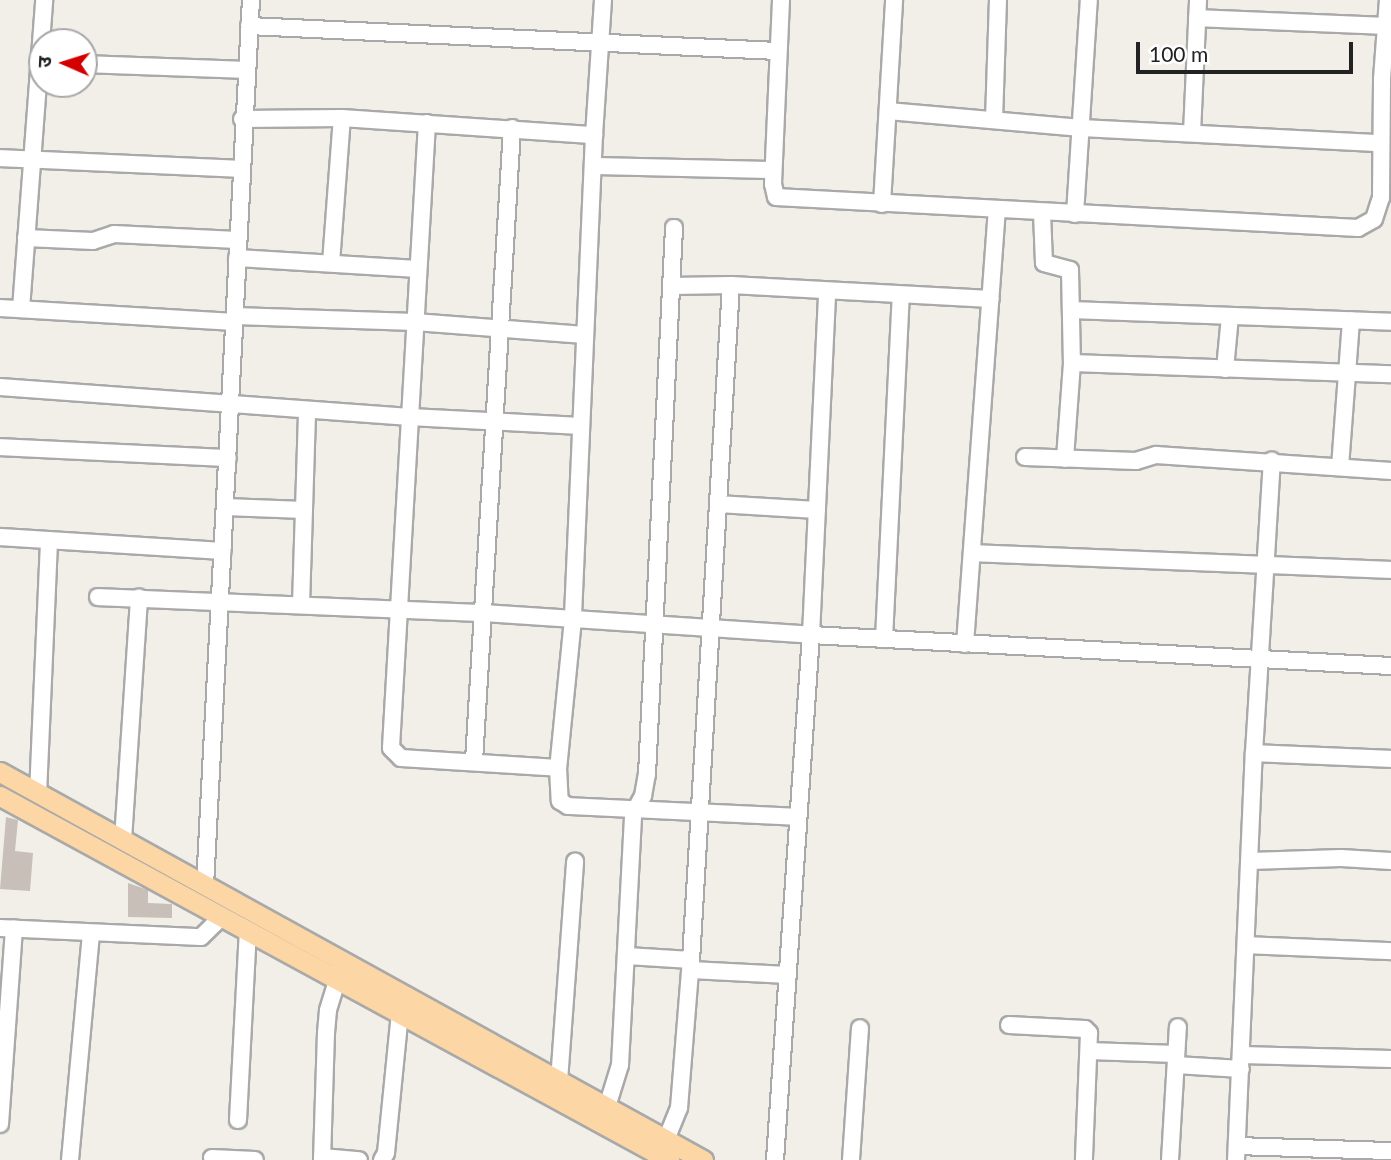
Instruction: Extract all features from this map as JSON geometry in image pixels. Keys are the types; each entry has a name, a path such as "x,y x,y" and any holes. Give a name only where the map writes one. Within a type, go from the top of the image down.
{"main road":[{"path":"0,772 205,886 341,970 400,1012 665,1154 702,1160"},
{"path":"0,796 248,931 341,970 559,1081 607,1107 665,1154"}],"street":[{"path":"43,28 44,0"},
{"path":"205,886 235,319 242,119 251,0"},
{"path":"603,0 594,135 573,619 558,768 560,801 564,804 635,810 799,817"},
{"path":"781,0 773,170 776,197 1358,228 1374,219 1391,221"},
{"path":"882,204 894,0"},
{"path":"994,120 998,0"},
{"path":"1075,214 1088,0"},
{"path":"1192,133 1198,0"},
{"path":"1374,219 1381,198 1388,0"},
{"path":"1197,18 1388,26"},
{"path":"249,26 778,51"},
{"path":"98,65 247,70"},
{"path":"22,309 38,98"},
{"path":"888,111 1081,128 1381,143"},
{"path":"242,119 342,118 594,135"},
{"path":"331,263 342,118"},
{"path":"427,123 391,750 401,758 558,768"},
{"path":"474,761 512,128"},
{"path":"0,158 241,169"},
{"path":"593,166 773,170"},
{"path":"965,644 997,210"},
{"path":"1042,213 1044,262 1047,265 1069,268 1072,363 1065,458"},
{"path":"607,1107 620,1065 635,810 643,796 647,774 674,228"},
{"path":"26,238 93,242 114,234 237,240"},
{"path":"237,258 418,269"},
{"path":"672,286 731,285 827,293 991,299"},
{"path":"665,1154 679,1108 691,965 731,285"},
{"path":"775,1160 811,635 827,293"},
{"path":"884,639 901,296"},
{"path":"0,308 235,319 415,322 586,335"},
{"path":"1071,310 1391,322"},
{"path":"1225,369 1230,316"},
{"path":"1340,467 1351,320"},
{"path":"1072,363 1391,374"},
{"path":"0,387 410,417 581,426"},
{"path":"301,605 307,410"},
{"path":"0,447 228,458"},
{"path":"1025,457 1136,461 1156,455 1391,471"},
{"path":"1272,461 1268,563 1254,753 1236,1153 1391,1151"},
{"path":"719,504 817,510"},
{"path":"225,507 304,510"},
{"path":"0,537 223,551"},
{"path":"38,794 49,540"},
{"path":"972,552 1391,570"},
{"path":"98,597 484,613 965,644 1391,666"},
{"path":"123,840 139,598"},
{"path":"1254,753 1391,759"},
{"path":"1250,861 1341,858 1391,861"},
{"path":"559,1081 575,862"},
{"path":"0,1124 7,928 91,934 201,937 222,917"},
{"path":"238,1120 248,931"},
{"path":"70,1160 91,934"},
{"path":"1246,945 1391,951"},
{"path":"626,956 788,975"},
{"path":"341,970 328,1010 322,1159 359,1160"},
{"path":"382,1160 386,1153 400,1012"},
{"path":"1009,1025 1085,1029 1090,1036 1084,1160"},
{"path":"1170,1160 1178,1027"},
{"path":"851,1160 860,1028"},
{"path":"1089,1051 1176,1060 1241,1062 1391,1059"},
{"path":"212,1157 255,1160"}],"building":[{"path":"6,817 18,820 15,851 33,853 30,891 0,889"},
{"path":"128,883 148,890 148,903 172,904 172,918 128,917"}]}
